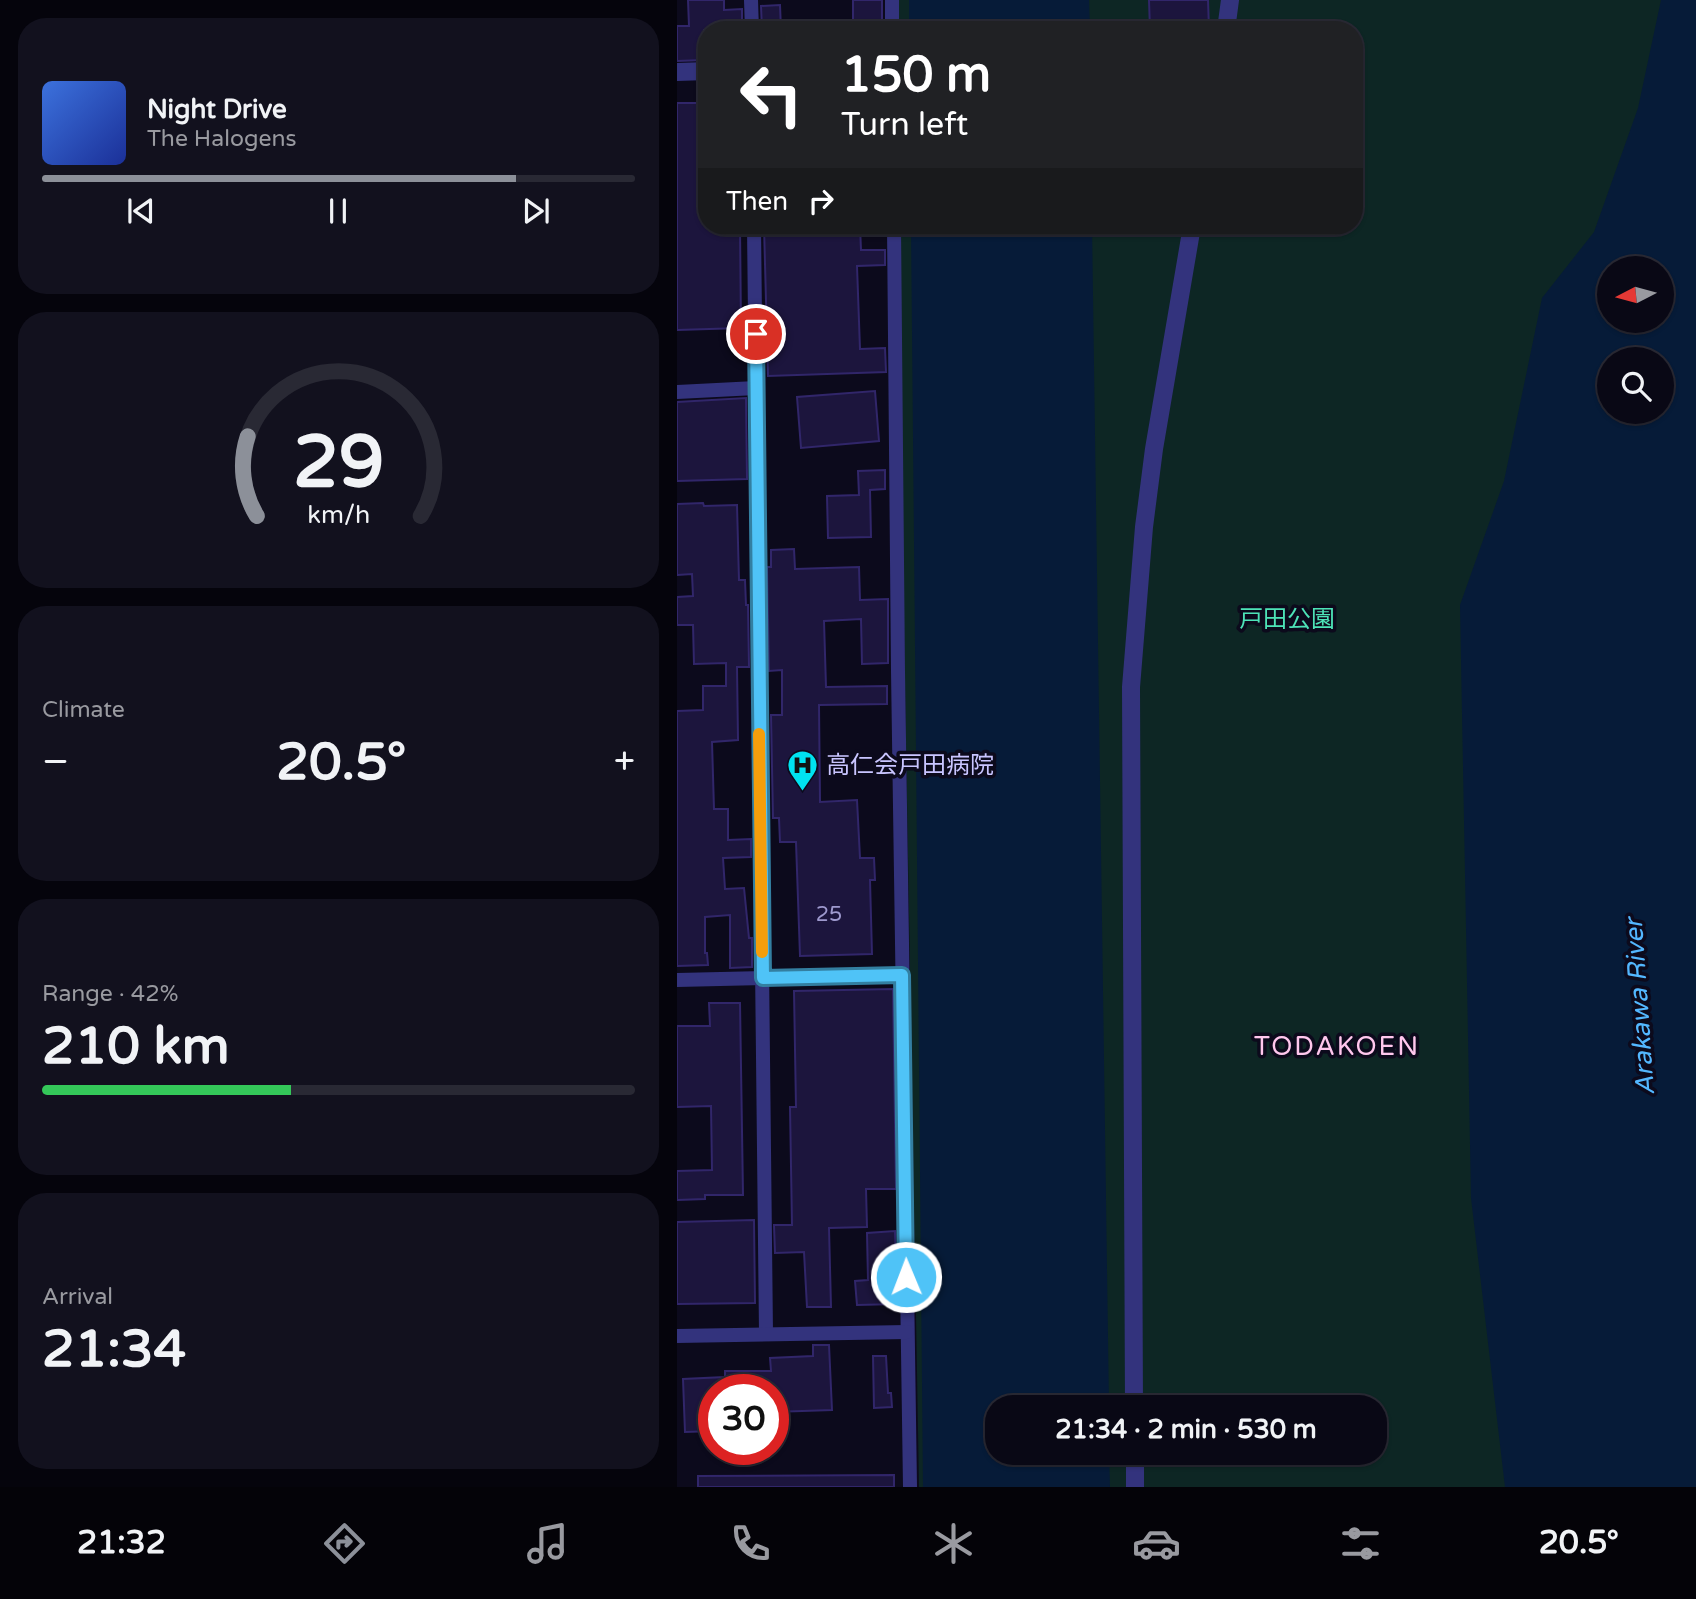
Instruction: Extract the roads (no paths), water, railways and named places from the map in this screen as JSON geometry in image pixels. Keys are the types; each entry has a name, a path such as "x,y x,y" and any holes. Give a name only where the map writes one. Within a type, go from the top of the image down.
{"street":[{"path":"751,0 752,21"},
{"path":"892,0 892,21"},
{"path":"1227,21 1230,0"},
{"path":"677,72 698,71"},
{"path":"754,235 766,1334"},
{"path":"894,235 910,1487"},
{"path":"1134,1395 1131,687 1136,603 1151,475 1191,235"},
{"path":"677,392 756,388"},
{"path":"677,980 902,975"},
{"path":"677,1336 907,1332"},
{"path":"1135,1465 1135,1487"}],"water":[{"path":"909,0 1089,0 1090,21 909,21"},
{"name":"Arakawa River","path":"1661,0 1696,0 1696,1487 1505,1487 1471,1198 1460,605 1504,481 1542,298 1594,232 1638,108"},
{"path":"911,235 1092,235 1109,1395 985,1395 985,1465 1109,1465 1110,1487 923,1487"}],"place":[{"name":"高仁会戸田病院","path":"803,792"}],"district":[{"name":"TODAKOEN","path":"1337,1046"}],"park label":[{"name":"戸田公園","path":"1287,619"}]}
